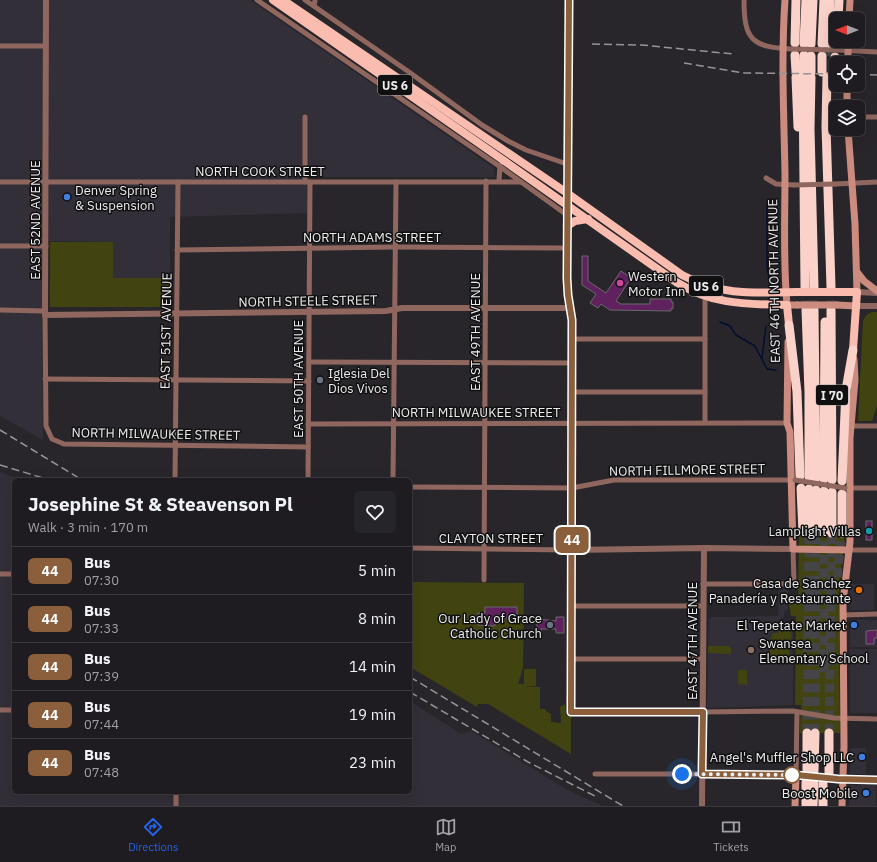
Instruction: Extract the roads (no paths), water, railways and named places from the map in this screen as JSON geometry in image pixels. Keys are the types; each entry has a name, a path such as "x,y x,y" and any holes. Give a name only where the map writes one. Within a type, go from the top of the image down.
{"highway":[{"name":"US 6","path":"272,0 501,163 588,219 676,282 705,296 738,304 787,305"},
{"name":"US 6","path":"283,0 567,192 675,271 718,290 739,293 797,292 831,289 857,292"},
{"path":"796,0 802,49 803,74 810,129 810,287 804,156 798,133 803,74 802,49 806,0"},
{"path":"802,49 813,0"},
{"path":"824,0 831,49"},
{"path":"830,0 831,49 828,74 826,126 831,289"},
{"path":"838,12 839,0"},
{"path":"828,74 831,289"},
{"path":"567,226 575,221 588,219"},
{"path":"821,484 846,386 853,350 857,292"},
{"name":"EAST 46TH NORTH AVENUE","path":"787,305 789,325"},
{"name":"I 70","path":"810,310 821,484 817,532 821,484 831,309"},
{"path":"789,325 797,392 821,484 842,533"},
{"path":"806,806 814,777 819,733 814,777 813,806"},
{"path":"814,777 823,806"},
{"path":"814,777 829,806"}],"main road":[{"name":"EAST 46TH NORTH AVENUE","path":"785,0 782,48 785,185 784,240 787,305"},
{"path":"849,12 850,0"},
{"path":"848,51 848,56"},
{"path":"849,136 855,224 857,292"},
{"path":"857,272 864,281 877,292"},
{"path":"787,305 831,309 856,306"},
{"name":"EAST 46TH NORTH AVENUE","path":"789,325 787,423 821,484 793,549"},
{"path":"842,806 840,779 844,719 843,614 844,587 849,550 821,484 851,426 855,380 853,350"},
{"path":"793,549 849,550"},
{"path":"795,806 814,777 877,780"}],"street":[{"name":"EAST 52ND AVENUE","path":"46,0 45,379 46,426 52,439"},
{"path":"257,0 501,163 520,182 567,215"},
{"path":"305,0 482,125 526,150 567,164"},
{"path":"314,6 315,0"},
{"path":"569,0 567,291 572,315 571,712 799,712 844,719 877,719"},
{"path":"744,0 744,21 750,35 764,46 771,48 831,49 877,52"},
{"path":"0,46 46,46"},
{"name":"EAST 50TH AVENUE","path":"305,117 309,248 308,478"},
{"path":"865,117 877,117"},
{"path":"499,182 501,163"},
{"path":"766,178 776,184 785,185 877,182"},
{"name":"NORTH COOK STREET","path":"0,182 520,182"},
{"name":"EAST 51ST AVENUE","path":"175,478 178,182"},
{"path":"393,478 396,182"},
{"name":"EAST 49TH AVENUE","path":"484,580 486,182"},
{"path":"0,246 46,246"},
{"name":"NORTH ADAMS STREET","path":"178,250 395,247 567,248"},
{"path":"857,292 877,292"},
{"path":"704,422 705,296"},
{"path":"856,306 877,306"},
{"name":"NORTH STEELE STREET","path":"0,310 46,313 177,313 386,311 402,308 570,308"},
{"path":"572,339 705,339"},
{"path":"309,362 572,363"},
{"path":"45,379 309,381"},
{"path":"572,392 705,392"},
{"name":"NORTH MILWAUKEE STREET","path":"308,424 572,422 787,423"},
{"path":"851,426 877,426"},
{"name":"NORTH MILWAUKEE STREET","path":"52,439 64,444 308,447"},
{"name":"NORTH FILLMORE STREET","path":"412,487 485,486 572,488 614,480 821,484 877,488"},
{"name":"CLAYTON STREET","path":"412,548 572,550"},
{"path":"572,550 704,548 793,549"},
{"name":"EAST 47TH AVENUE","path":"702,806 704,548"},
{"name":"EAST 46TH NORTH AVENUE","path":"703,584 792,584 794,582 793,549"},
{"path":"849,550 877,550"},
{"path":"0,574 12,574"},
{"path":"571,606 703,606"},
{"path":"843,614 877,614"},
{"path":"571,659 703,658"},
{"path":"0,710 12,710"},
{"path":"595,774 702,774 814,777 799,712"},
{"path":"176,794 176,806"}],"waterway":[{"path":"767,206 767,267 770,282"},
{"path":"720,322 730,326 736,335 755,346 767,369 776,370"},
{"path":"762,358 766,326"}],"tunnel":[{"path":"828,56 829,45"},
{"path":"805,287 806,310"},
{"path":"814,287 814,310"},
{"path":"831,287 831,310"},
{"path":"807,733 809,532"},
{"path":"815,733 816,532"},
{"path":"824,532 824,672"},
{"path":"829,733 832,533"},
{"path":"837,577 842,533"}],"railway":[{"path":"592,44 642,45 733,54"},
{"path":"684,63 744,73 829,74"},
{"path":"865,74 877,75"},
{"path":"0,430 79,478"},
{"path":"0,465 43,478"},
{"path":"412,678 623,806"},
{"path":"412,693 528,762 595,796"}],"place":[{"name":"Denver Spring & Suspension","path":"67,197"},
{"name":"Western Motor Inn","path":"620,283"},
{"name":"Iglesia Del Dios Vivos","path":"320,380"},
{"name":"Lamplight Villas","path":"869,531"},
{"name":"Casa de Sanchez Panadería y Restaurante","path":"859,590"},
{"name":"Our Lady of Grace Catholic Church","path":"550,625"},
{"name":"El Tepetate Market","path":"854,625"},
{"name":"Swansea Elementary School","path":"751,650"},
{"name":"Angel's Muffler Shop LLC","path":"862,757"},
{"name":"Boost Mobile","path":"866,793"}]}
